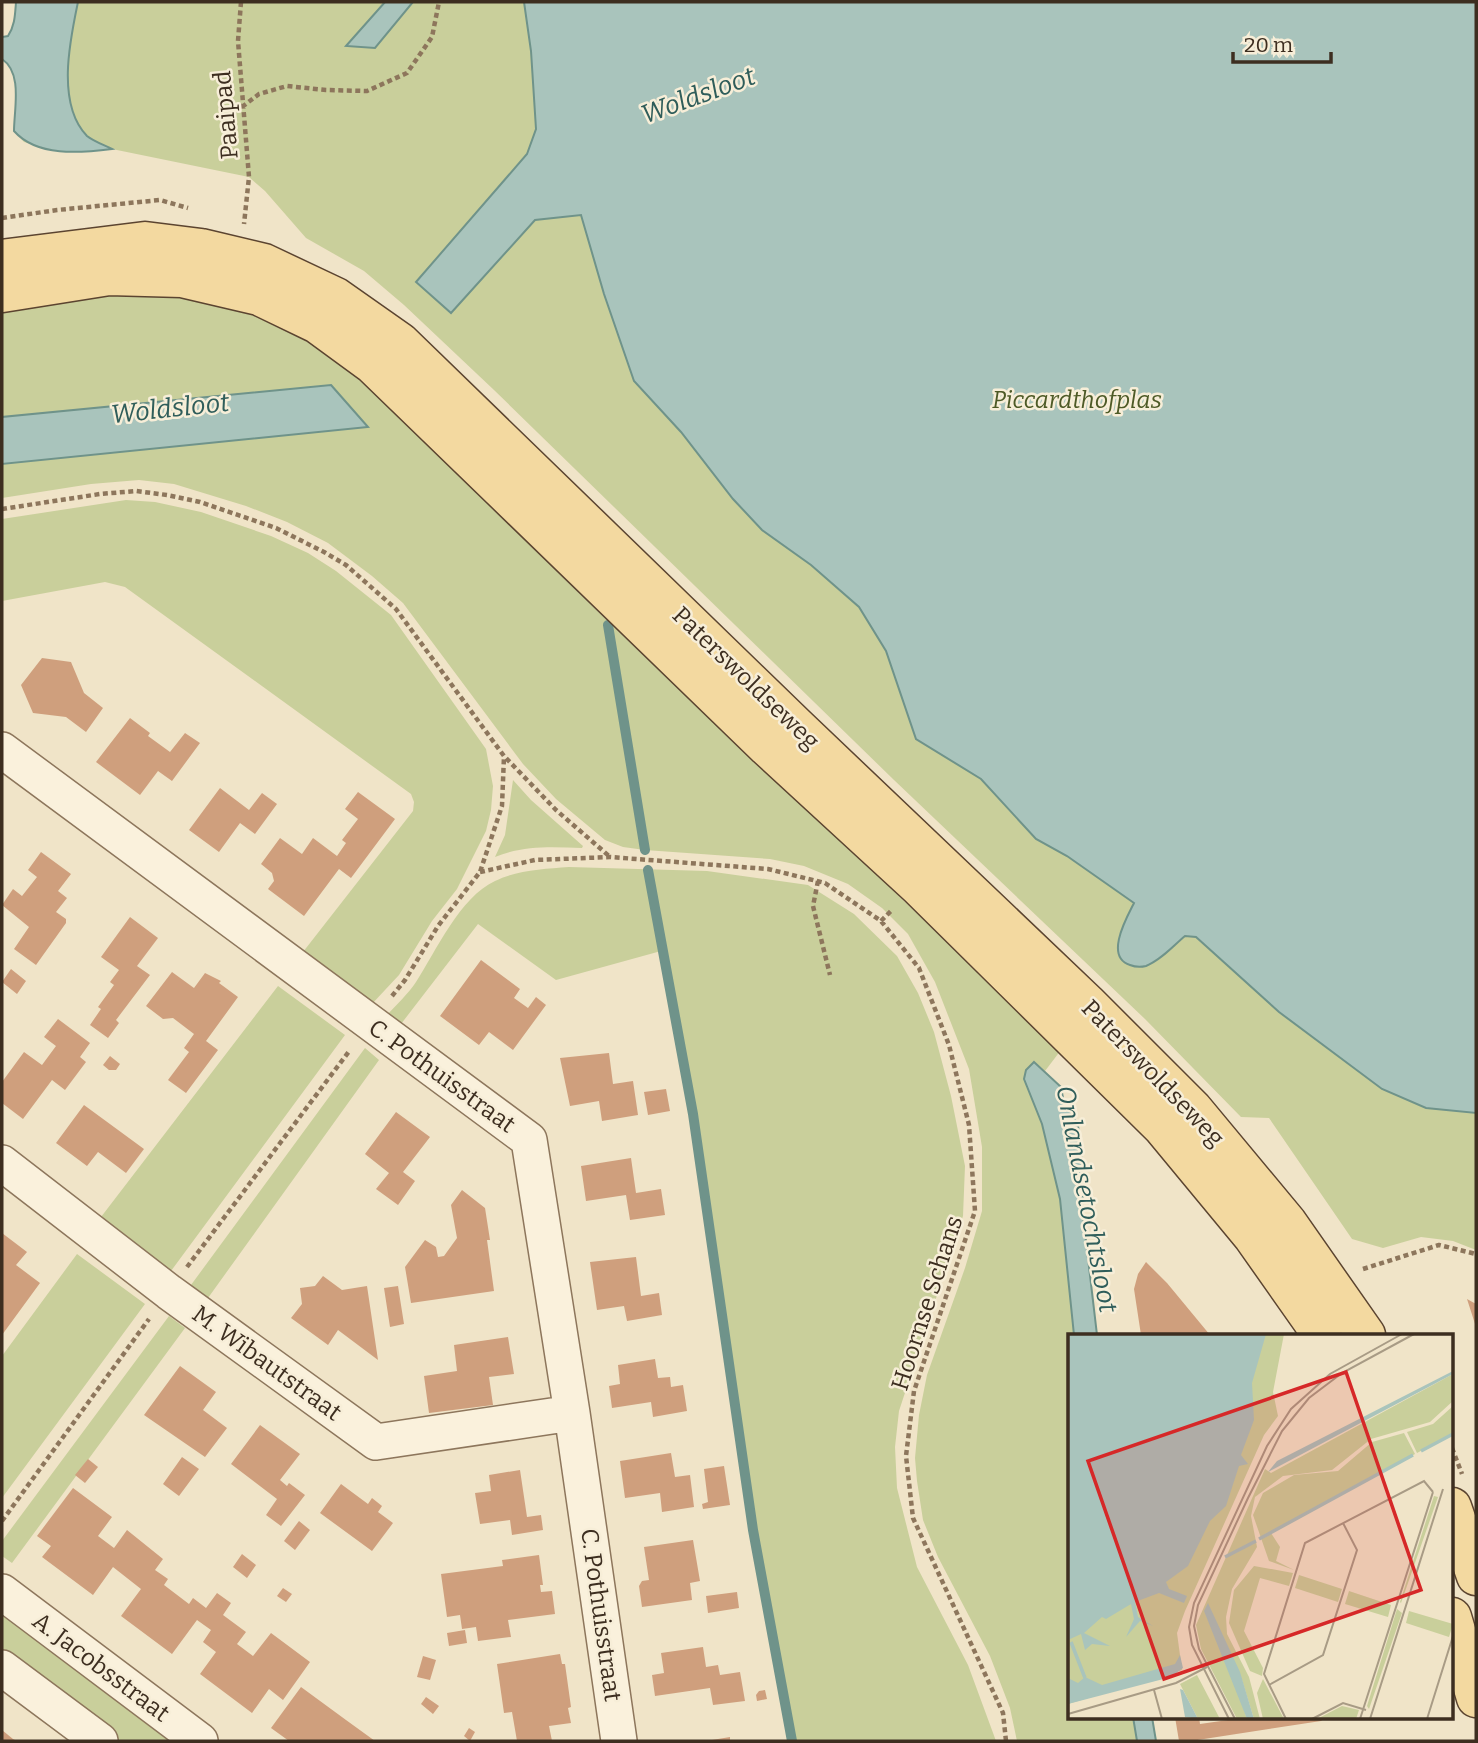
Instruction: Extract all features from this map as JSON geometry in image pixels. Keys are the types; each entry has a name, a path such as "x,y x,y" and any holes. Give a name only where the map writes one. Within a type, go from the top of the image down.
{"main road":[{"name":"Paterswoldseweg","path":"2,259 145,241 201,248 264,264 336,297 400,342 796,726 1087,1003 1193,1109 1287,1222 1365,1334"},
{"name":"Paterswoldseweg","path":"2,293 109,276 182,278 259,296 317,324 373,365 767,747 927,895 1162,1128 1252,1237 1321,1334"},
{"path":"1454,1513 1476,1576"},
{"path":"1454,1626 1465,1677"}],"street":[{"name":"C. Pothuisstraat","path":"2,750 529,1140 619,1741"},
{"name":"M. Wibautstraat","path":"2,1163 169,1292 376,1442 572,1413"},
{"name":"A. Jacobsstraat","path":"2,1592 201,1741"},
{"path":"2,1668 100,1741"}],"path":[{"name":"Paaipad","path":"241,2 238,41 249,177 244,225"},
{"path":"242,107 259,94 288,86 367,90 407,73 432,37 439,2"},
{"path":"2,509 136,491 200,502 276,528 346,565 396,609 504,756 556,810 610,857"},
{"path":"370,1023 405,980 439,926 480,872 502,806 504,756"},
{"name":"Hoornse Schans","path":"480,872 535,860 610,857 768,869 825,883 881,921 919,968 949,1045 969,1125 975,1211 914,1391 906,1456 913,1518 1003,1713 1006,1741"},
{"path":"818,881 813,906 830,975"},
{"path":"1352,1273 1439,1245 1476,1254"}],"green space":[{"name":"Piccardthofplas","path":"16,2 1476,2 1476,1250 1453,1241 1421,1237 1383,1248 1352,1239 1269,1118 1241,1117 1145,1019 894,780 494,390 364,271 306,238 265,191 249,177 112,149 81,152 49,149 24,142 14,131 16,102 13,73 2,59 2,37 8,36 12,28"},
{"path":"101,291 208,296 309,334 367,382 908,888 899,896 1061,1050 1045,1071 1033,1062 1028,1090 1042,1124 1060,1199 1074,1334 1068,1334 1068,1718 1133,1718 1137,1741 1017,1741 1010,1708 990,1656 938,1557 923,1520 915,1458 919,1415 927,1375 982,1211 982,1147 969,1069 935,982 908,934 882,908 848,884 804,866 770,859 645,850 623,847 605,840 556,799 523,764 403,603 328,543 287,522 174,484 139,480 91,484 2,498 2,464 367,426 331,385 2,417 2,304"},
{"path":"126,500 155,502 201,512 271,536 308,553 336,571 391,615 486,749 493,786 486,831 457,889 432,921 399,975 371,1005 303,952 413,811 411,794 125,587 105,582 2,601 2,519"},
{"path":"513,780 531,800 583,846 582,848 527,849 495,857 505,835"},
{"path":"569,867 707,871 808,885 854,914 897,956 918,993 934,1032 951,1096 965,1166 963,1216 899,1411 895,1447 897,1488 917,1567 968,1665 996,1741 792,1741 753,1530 693,1114 661,951 556,980 478,924 401,1024 387,1015 416,982 460,912 482,889 512,874"},
{"path":"278,986 345,1035 171,1271 101,1217"},
{"path":"365,1048 379,1060 208,1298 191,1285"},
{"path":"77,1254 145,1304 2,1498 2,1356"},
{"path":"169,1316 185,1328 12,1563 2,1556 2,1541"},
{"path":"2,1612 177,1741 117,1741 2,1656"}],"water":[{"path":"16,2 78,2 69,53 68,90 71,107 77,123 87,136 112,149 73,152 47,149 24,139 14,131 15,82 9,65 2,59 2,37 8,36 12,28"},
{"path":"385,2 413,2 375,48 346,46"},
{"name":"Piccardthofplas","path":"524,2 1476,2 1476,1113 1426,1108 1382,1089 1279,1012 1196,937 1185,936 1162,957 1146,966 1134,966 1122,961 1118,946 1120,936 1134,903 1067,856 1036,839 981,779 916,739 886,651 859,607 811,565 762,530 733,499 681,432 634,381 604,294 581,215 535,220 451,313 416,282 527,154 536,129 531,51"},
{"name":"Woldsloot","path":"331,385 368,427 2,464 2,417"},
{"path":"1034,1062 1061,1087 1063,1098 1078,1125 1084,1183 1082,1207 1097,1334 1074,1334 1060,1199 1042,1124 1024,1079 1026,1070"},
{"path":"1133,1718 1152,1718 1156,1741 1137,1741"}],"building":[{"path":"42,658 71,662 84,693 103,708 86,732 66,717 33,713 21,685"},
{"path":"130,718 170,752 185,733 200,743 172,781 158,771 140,795 96,762"},
{"path":"220,788 249,810 262,793 277,804 255,834 240,823 219,852 189,830"},
{"path":"358,792 395,819 351,878 339,869 304,916 268,889 274,881 272,873 261,864 280,838 302,854 313,838 337,856 346,843 342,840 358,819 345,809"},
{"path":"41,852 71,874 58,891 67,898 56,912 66,919 66,923 36,965 14,949 29,927 2,905 13,889 22,896 37,877 28,870"},
{"path":"130,917 158,938 137,966 150,975 116,1020 119,1023 108,1038 90,1025 101,1009 98,1007 114,985 110,982 119,970 101,957"},
{"path":"481,960 520,989 514,998 528,1008 536,997 546,1005 513,1050 489,1032 479,1045 440,1016"},
{"path":"11,969 26,981 17,994 2,982"},
{"path":"172,972 194,988 205,973 221,981 219,983 238,997 206,1041 218,1050 186,1093 168,1080 189,1052 184,1048 194,1034 173,1018 163,1019 146,1006"},
{"path":"58,1019 90,1043 80,1057 86,1062 65,1090 52,1080 23,1119 2,1103 2,1082 24,1052 42,1065 56,1046 44,1037"},
{"path":"609,1053 613,1084 633,1081 638,1115 602,1121 599,1101 570,1106 560,1058"},
{"path":"110,1056 120,1064 116,1070 109,1070 103,1065"},
{"path":"666,1089 670,1111 648,1115 644,1092"},
{"path":"84,1105 144,1149 126,1173 98,1152 87,1166 56,1143"},
{"path":"396,1112 430,1137 403,1172 415,1181 398,1205 376,1189 389,1173 365,1154"},
{"path":"631,1158 636,1193 661,1189 665,1215 630,1220 626,1195 586,1201 581,1166"},
{"path":"462,1190 485,1208 494,1291 411,1303 405,1267 425,1240 436,1247 438,1257 444,1256 457,1238 451,1205"},
{"path":"2,1233 27,1252 16,1265 40,1283 2,1335"},
{"path":"636,1257 641,1296 659,1293 662,1315 627,1321 624,1306 597,1310 590,1262"},
{"path":"1146,1262 1209,1334 1141,1334 1134,1289 1138,1274"},
{"path":"323,1276 342,1290 367,1286 378,1360 338,1330 328,1345 291,1318 302,1304 300,1288 315,1286"},
{"path":"398,1286 404,1324 390,1327 384,1288"},
{"path":"1467,1299 1476,1304 1476,1327"},
{"path":"508,1337 514,1374 489,1377 493,1405 429,1413 424,1376 457,1371 454,1345"},
{"path":"655,1359 658,1378 670,1377 671,1387 683,1385 687,1411 653,1417 651,1402 612,1408 609,1386 620,1384 618,1365"},
{"path":"180,1366 216,1392 203,1410 227,1428 205,1457 144,1415"},
{"path":"260,1425 300,1454 280,1480 305,1495 281,1526 266,1515 277,1499 231,1464"},
{"path":"671,1453 675,1477 690,1475 694,1507 662,1512 660,1493 625,1498 620,1461"},
{"path":"182,1457 199,1469 179,1496 163,1484"},
{"path":"88,1459 98,1467 85,1483 75,1475"},
{"path":"724,1466 730,1505 703,1509 702,1504 708,1502 704,1469"},
{"path":"520,1470 527,1517 541,1515 543,1530 512,1535 510,1520 480,1524 475,1493 491,1491 489,1475"},
{"path":"341,1484 368,1504 372,1498 382,1506 378,1512 393,1523 372,1551 320,1513"},
{"path":"73,1488 112,1517 98,1536 114,1548 127,1530 163,1559 155,1570 168,1579 164,1585 189,1604 193,1598 206,1608 217,1593 231,1603 223,1615 246,1632 237,1644 253,1656 271,1633 310,1662 283,1700 269,1689 252,1713 200,1674 216,1652 203,1642 211,1630 197,1620 172,1654 121,1616 141,1589 113,1567 93,1595 42,1557 51,1546 37,1536"},
{"path":"299,1521 310,1530 295,1550 284,1541"},
{"path":"693,1540 700,1581 690,1583 692,1600 642,1607 639,1586 642,1581 649,1580 644,1547"},
{"path":"242,1554 256,1565 247,1578 233,1567"},
{"path":"539,1555 543,1585 540,1585 541,1592 552,1591 555,1614 508,1620 511,1637 478,1641 476,1627 462,1629 460,1615 447,1617 441,1574 503,1566 502,1560"},
{"path":"283,1588 292,1594 286,1602 277,1596"},
{"path":"737,1592 739,1608 708,1613 706,1596"},
{"path":"465,1630 467,1643 449,1646 447,1633"},
{"path":"703,1647 706,1667 718,1665 720,1675 740,1672 745,1701 713,1705 710,1688 655,1696 652,1675 664,1673 661,1653"},
{"path":"560,1654 562,1664 565,1664 571,1723 549,1726 552,1741 517,1741 512,1712 504,1713 497,1664"},
{"path":"423,1656 436,1660 430,1680 417,1677"},
{"path":"301,1687 375,1741 289,1741 271,1728"},
{"path":"765,1690 767,1699 757,1701 756,1695"},
{"path":"426,1697 439,1706 433,1714 421,1704"},
{"path":"1175,1718 1199,1718 1200,1724 1242,1718 1325,1718 1321,1721 1179,1741"},
{"path":"469,1728 475,1732 470,1741 464,1736"},
{"path":"2,1730 13,1739 17,1741 2,1741"},
{"path":"730,1737 730,1741 712,1741 712,1740"}],"waterway":[{"path":"608,625 645,850"},
{"path":"648,870 693,1114 753,1530 792,1741"}],"water label":[{"name":"Onlandsetochtsloot","path":"1087,1199"}]}
